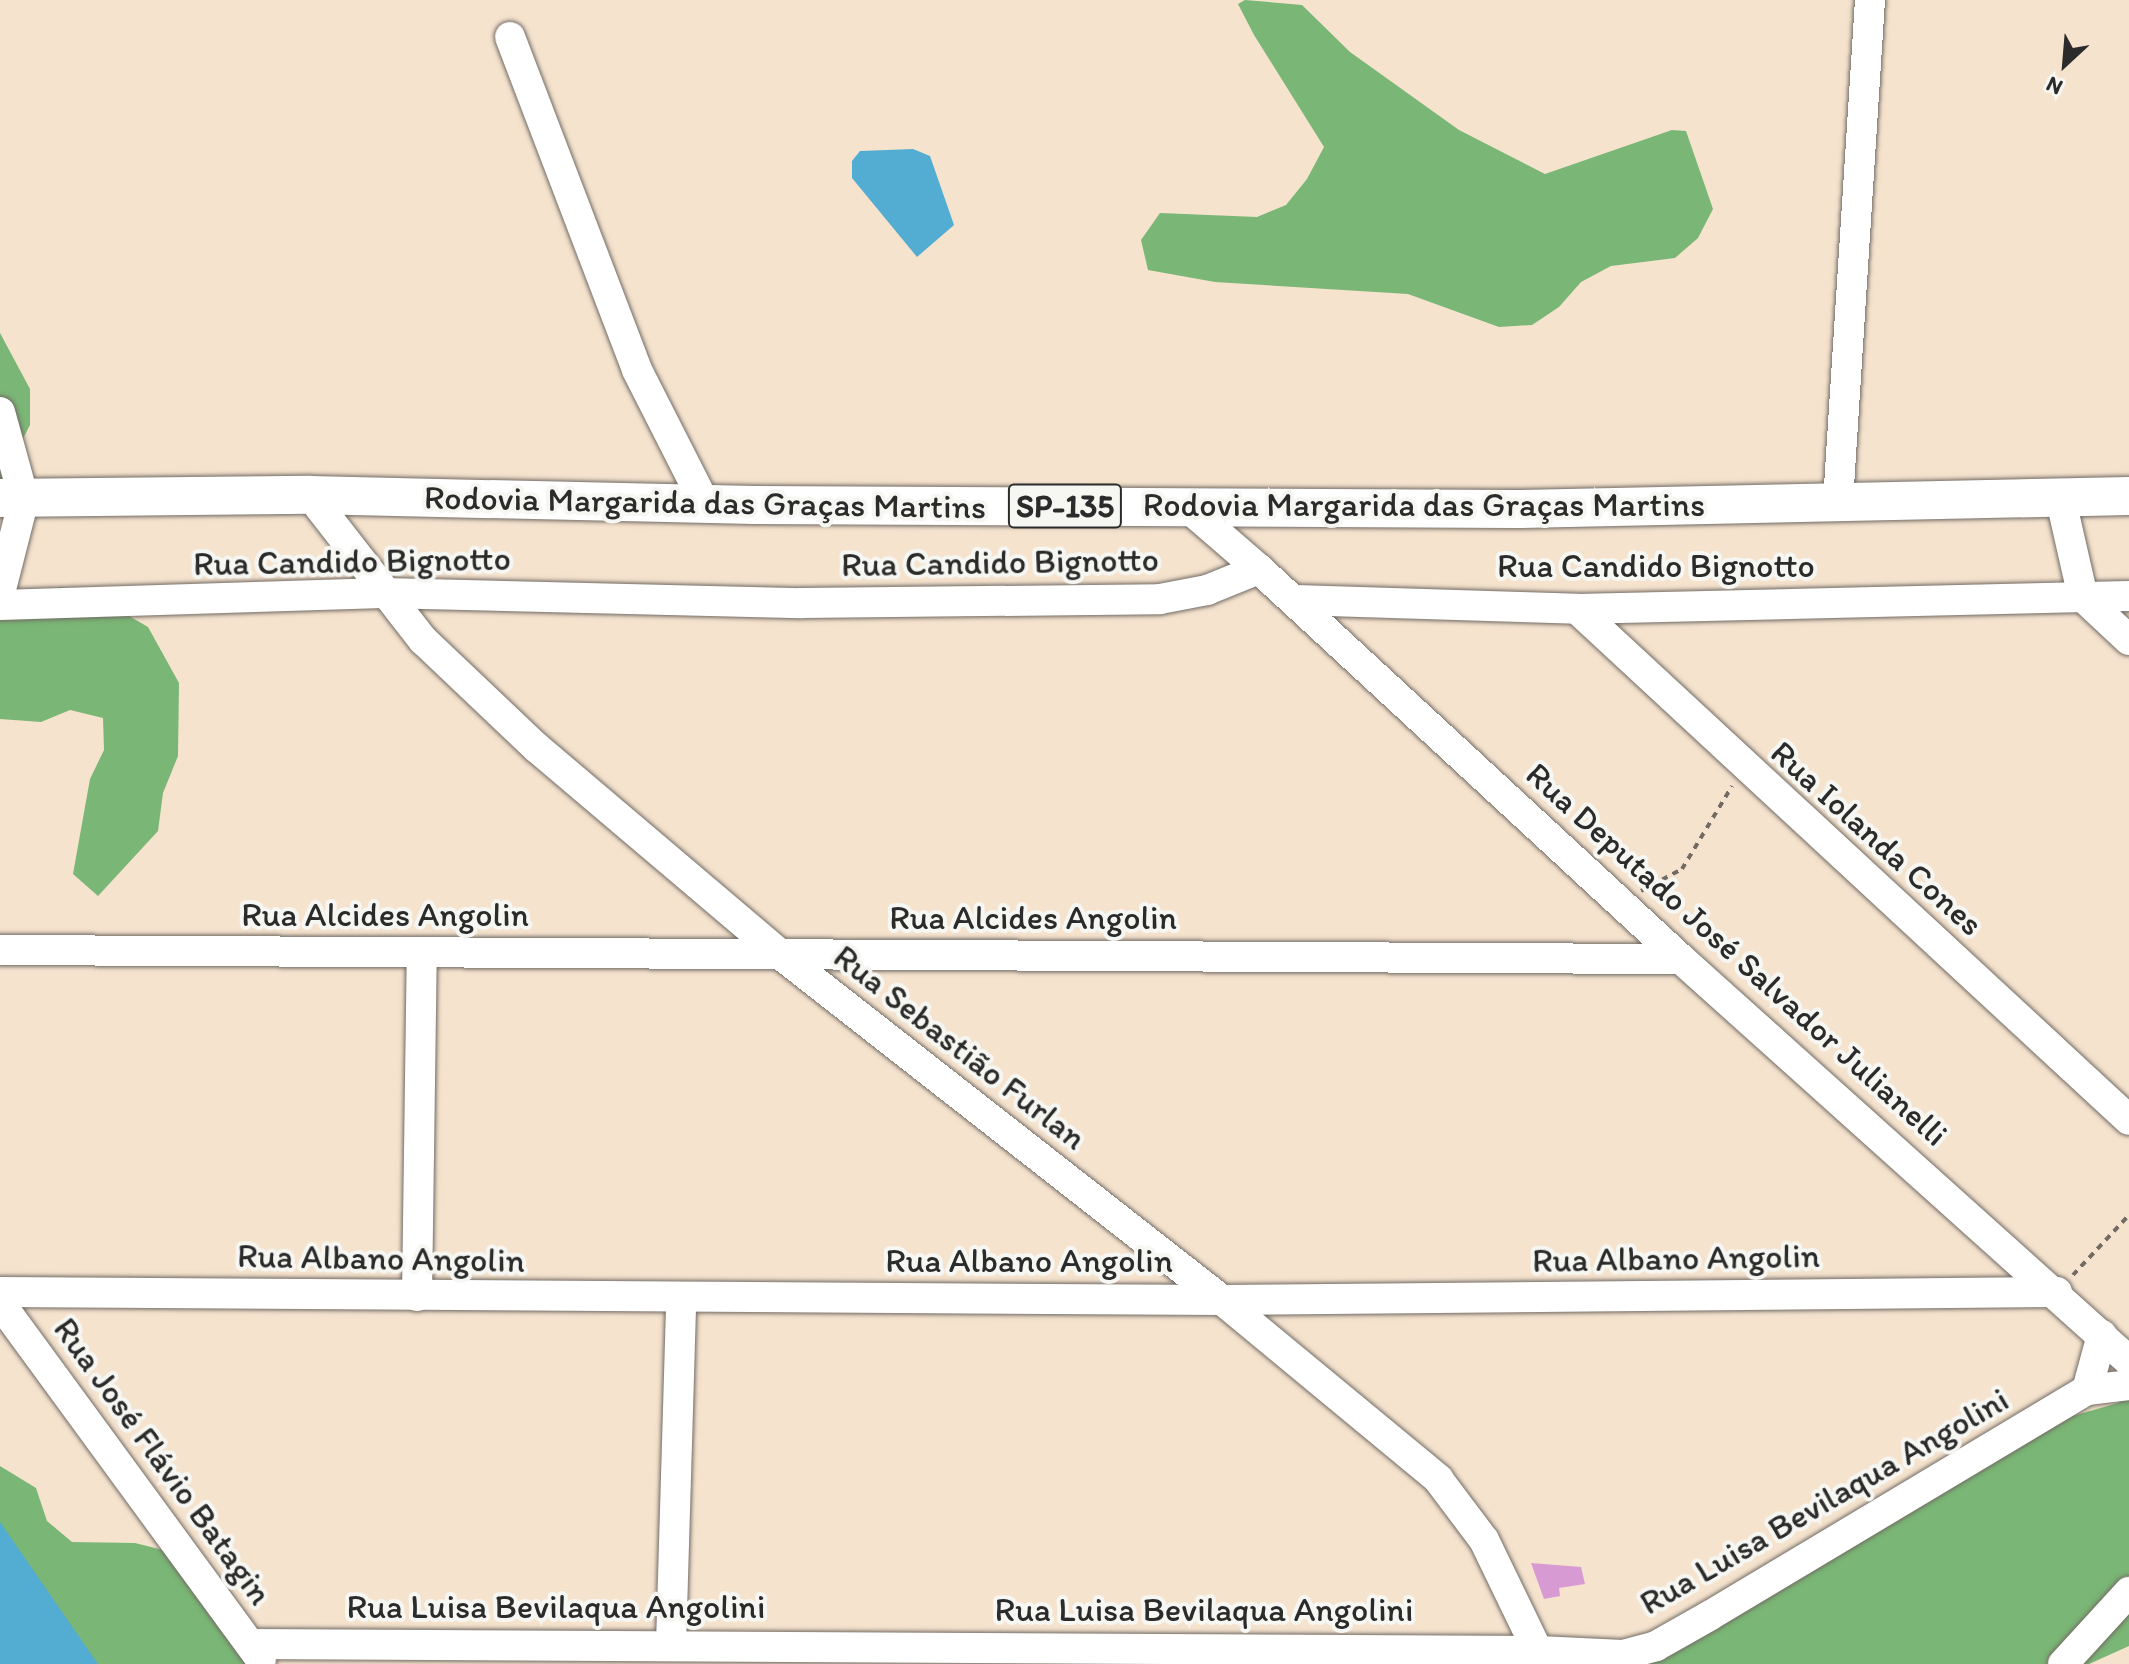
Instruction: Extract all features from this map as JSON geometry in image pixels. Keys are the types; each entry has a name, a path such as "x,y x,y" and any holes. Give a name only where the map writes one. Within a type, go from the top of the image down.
{"main road":[{"name":"Rodovia Margarida das Graças Martins","path":"12,498 310,495 705,504 1521,509 2129,496"}],"street":[{"path":"1838,502 1870,0"},
{"path":"510,37 614,315 650,399 705,504"},
{"path":"0,412 12,498 0,593"},
{"name":"Rua Sebastião Furlan","path":"310,495 383,593 500,716 781,955 1222,1300 1449,1490 1484,1540 1542,1657"},
{"path":"2060,496 2083,597 2129,640"},
{"path":"1186,506 1296,600"},
{"name":"Rua Candido Bignotto","path":"0,605 383,593 802,603 1160,599 1207,590 1259,569"},
{"name":"Rua Candido Bignotto","path":"1296,600 1577,609 2129,596"},
{"name":"Rua Deputado José Salvador Julianelli","path":"1296,600 1681,959 2057,1292 2129,1361"},
{"name":"Rua Iolanda Cones","path":"1577,609 1743,767 2129,1120"},
{"name":"Rua Alcides Angolin","path":"0,950 1681,959"},
{"path":"417,1296 422,953"},
{"name":"Rua Albano Angolin","path":"0,1292 1222,1300 2057,1292"},
{"path":"671,1645 681,1298"},
{"name":"Rua José Flávio Batagin","path":"0,1303 257,1654"},
{"path":"2087,1390 2102,1335"},
{"name":"Rua Luisa Bevilaqua Angolini","path":"257,1654 671,1645 1223,1648 1608,1656 1656,1646 2087,1390 2129,1385"},
{"path":"2063,1664 2129,1592"},
{"path":"1195,1664 1223,1648"}],"path":[{"path":"1619,902 1682,869 1743,767"},
{"path":"2057,1292 2129,1215"}],"green space":[{"path":"1245,0 1302,5 1350,52 1459,130 1545,174 1672,130 1686,131 1713,209 1698,238 1675,258 1611,266 1581,282 1559,307 1532,325 1499,327 1408,294 1215,282 1148,270 1141,240 1160,213 1257,217 1286,205 1307,179 1324,147 1254,35 1238,4"},
{"path":"0,333 30,389 30,425 0,483"},
{"path":"60,587 93,595 148,627 179,683 178,756 163,793 158,831 98,896 73,874 90,779 104,750 103,718 70,710 41,722 0,719 0,588 31,600"},
{"path":"2129,1394 2129,1646 2089,1664 1635,1664 2055,1421 2118,1403"},
{"path":"0,1466 36,1488 47,1521 72,1542 135,1543 171,1552 262,1664 60,1664 0,1573"}],"water":[{"path":"913,149 930,156 954,225 917,257 852,178 852,161 860,151"},
{"path":"0,1522 98,1664 0,1664"}],"building":[{"path":"1531,1563 1581,1567 1585,1584 1559,1588 1560,1596 1544,1599"}]}
